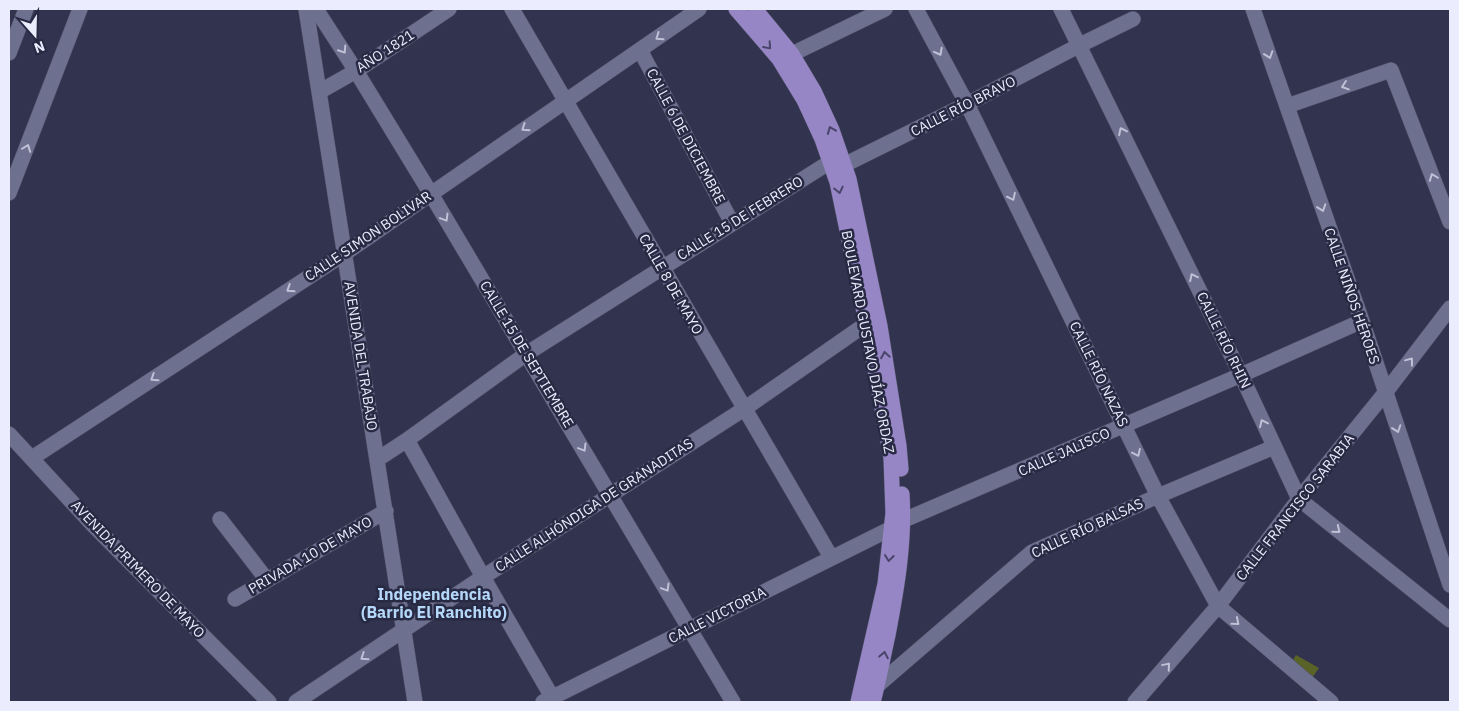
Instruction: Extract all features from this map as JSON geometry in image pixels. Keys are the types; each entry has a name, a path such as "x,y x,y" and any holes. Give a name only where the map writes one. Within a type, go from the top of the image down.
{"main road":[{"name":"BOULEVARD GUSTAVO DÍAZ ORDAZ","path":"736,9 779,59 804,100 837,163 849,179 880,326 900,446 898,583 878,686 873,702"},
{"name":"BOULEVARD GUSTAVO DÍAZ ORDAZ","path":"756,9 792,54 814,91 832,130 837,163 837,182 866,324 890,458 898,524 858,702"}],"street":[{"path":"9,53 26,9"},
{"path":"9,193 80,9"},
{"name":"AVENIDA DEL TRABAJO","path":"306,9 415,702"},
{"name":"CALLE 15 DE SEPTIEMBRE","path":"316,9 356,70 431,194 733,702"},
{"name":"AÑO 1821","path":"319,92 449,9"},
{"name":"CALLE 8 DE MAYO","path":"512,9 830,557"},
{"name":"CALLE SIMON BOLIVAR","path":"32,458 344,254 699,9"},
{"path":"792,54 885,9"},
{"name":"CALLE RÍO NAZAS","path":"916,9 967,104 1158,496 1218,606 1330,702"},
{"name":"CALLE RÍO RHIN","path":"1061,9 1241,375 1299,499 1450,620"},
{"name":"CALLE NIÑOS HÉROES","path":"1253,9 1362,321 1385,393 1444,545 1450,585"},
{"name":"CALLE RÍO BRAVO","path":"837,163 967,104 1080,45 1133,20"},
{"name":"CALLE 6 DE DICIEMBRE","path":"640,50 732,223"},
{"path":"1287,106 1391,70 1450,222"},
{"name":"CALLE 15 DE FEBRERO","path":"378,459 526,354 732,223 837,163"},
{"name":"CALLE FRANCISCO SARABIA","path":"1135,702 1218,606 1299,499 1385,393 1450,308"},
{"name":"CALLE JALISCO","path":"898,524 1362,321"},
{"name":"CALLE ALHÓNDIGA DE GRANADITAS","path":"296,702 483,577 744,408 866,324"},
{"name":"AVENIDA PRIMERO DE MAYO","path":"9,434 93,525 269,702"},
{"path":"407,440 548,700"},
{"name":"CALLE RÍO BALSAS","path":"878,686 1032,552 1158,496 1274,448"},
{"name":"PRIVADA 10 DE MAYO","path":"235,598 386,511"},
{"path":"220,519 267,580"},
{"name":"CALLE VICTORIA","path":"548,700 898,524"}],"green space":[{"path":"1296,655 1319,668 1312,678 1290,665"}],"district":[{"name":"Independencia (Barrio El Ranchito)","path":"434,603"}]}
